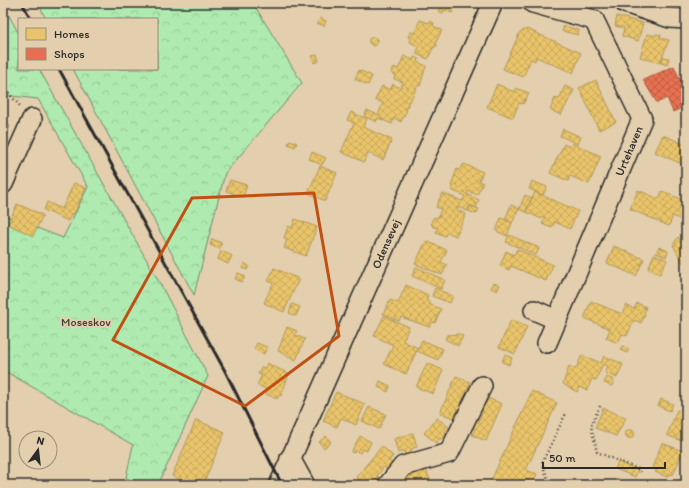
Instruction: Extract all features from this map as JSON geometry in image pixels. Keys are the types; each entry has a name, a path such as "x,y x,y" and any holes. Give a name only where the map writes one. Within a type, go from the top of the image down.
{"street":[{"name":"Odensevej","path":"279,485 493,3"},
{"name":"Urtehaven","path":"534,3 594,20 642,118 547,343"},
{"path":"625,3 670,18 686,19"},
{"path":"3,184 32,119"},
{"path":"534,310 557,320"},
{"path":"388,485 403,466 449,453 482,386"},
{"path":"290,458 305,485"}],"path":[{"path":"3,87 32,119"},
{"path":"600,406 591,426 597,452 638,468 640,472"},
{"path":"548,485 549,482 542,463 566,413"}],"highlighted area":[{"path":"314,193 339,336 245,406 113,340 192,198"}],"green space":[{"path":"38,3 253,3 302,83 225,173 194,295 74,70 158,70 158,18 46,18"},
{"name":"Moseskov","path":"3,5 18,32 18,70 40,70 163,289 208,376 158,485 145,485 126,478 133,445 3,370 3,215 63,238 88,187 38,99 3,95"}],"building: Homes":[{"path":"327,3 331,4 329,9 325,7"},
{"path":"435,3 456,3 452,13 444,10 443,13 438,11 440,8 434,6"},
{"path":"617,16 643,23 638,41 622,36 624,28 615,26"},
{"path":"320,18 326,21 324,26 317,23"},
{"path":"420,20 429,23 430,21 434,23 433,26 442,30 436,42 437,46 433,48 428,59 416,54 419,47 410,42 411,39 408,37 410,32 414,33"},
{"path":"564,26 579,30 578,35 562,31"},
{"path":"527,29 581,53 573,73 536,57 535,61 531,59 523,77 503,69 520,32"},
{"path":"647,34 655,36 656,34 661,35 660,38 669,40 660,63 640,57"},
{"path":"373,37 377,39 377,44 373,46 369,43 369,39"},
{"path":"317,55 319,61 314,63 312,56"},
{"path":"404,56 413,60 414,57 419,59 418,62 426,66 420,86 418,85 410,101 408,101 408,106 405,109 407,110 401,122 394,118 392,124 378,118 376,122 364,116 367,110 378,115 383,103 375,100 382,86 390,90 393,84 400,88 403,82 394,79 396,75 391,73 394,67 398,69"},
{"path":"663,57 669,58 667,65 661,63"},
{"path":"359,70 372,76 368,85 355,79"},
{"path":"596,80 616,122 599,130 579,88"},
{"path":"497,84 514,92 516,88 529,93 523,104 519,103 513,118 487,107"},
{"path":"565,86 574,90 561,115 550,110 555,98 559,99"},
{"path":"351,112 367,119 363,127 392,140 383,160 368,153 364,162 341,152 354,123 347,120"},
{"path":"3,123 10,126 3,143"},
{"path":"563,129 581,137 578,144 560,136"},
{"path":"663,135 686,145 686,160 684,165 655,152"},
{"path":"290,140 297,143 295,147 288,144"},
{"path":"572,143 601,156 589,184 570,176 568,181 550,173 564,144 570,147"},
{"path":"312,152 326,158 322,165 309,159"},
{"path":"464,164 483,172 479,181 483,183 477,195 468,191 467,194 479,200 476,208 470,205 467,211 458,207 457,210 466,214 456,236 447,232 445,236 436,232 438,228 433,227 431,223 433,218 438,217 441,209 436,207 442,193 462,201 465,196 451,190 453,186 451,185 457,169 459,170"},
{"path":"320,166 337,173 325,201 308,193"},
{"path":"230,180 247,185 243,197 226,191"},
{"path":"532,181 547,187 543,195 529,189"},
{"path":"74,183 86,188 74,214 72,213 68,221 44,210 47,202 62,209"},
{"path":"638,190 659,199 662,191 683,200 686,194 686,215 683,221 673,216 669,226 630,209"},
{"path":"535,192 578,211 570,229 555,222 552,228 542,224 545,218 542,217 542,219 526,212"},
{"path":"525,195 532,198 525,212 519,209"},
{"path":"17,204 43,215 33,236 8,224"},
{"path":"511,205 519,209 512,223 505,219"},
{"path":"470,206 479,209 476,214 468,211"},
{"path":"501,218 512,223 507,236 496,231"},
{"path":"295,219 317,227 306,256 284,248 287,240 284,238 288,226 292,228"},
{"path":"509,235 539,248 536,255 506,242"},
{"path":"678,237 686,252 686,261 683,263 673,245"},
{"path":"212,239 222,243 219,249 210,245"},
{"path":"426,241 447,250 441,262 447,265 442,275 415,264"},
{"path":"614,246 644,259 636,276 607,263"},
{"path":"659,247 668,251 666,257 656,253"},
{"path":"517,249 553,265 546,281 511,266 509,270 500,266 506,251 514,255"},
{"path":"221,251 232,256 228,264 218,259"},
{"path":"654,254 667,260 660,274 648,269"},
{"path":"244,263 249,266 247,270 242,268"},
{"path":"416,267 445,280 441,289 412,276"},
{"path":"274,268 299,279 284,312 264,303 273,283 268,281"},
{"path":"238,273 245,276 242,282 235,279"},
{"path":"493,283 500,285 497,291 491,288"},
{"path":"406,285 428,295 426,300 430,302 429,304 441,309 435,323 432,322 429,327 401,317 399,321 383,314 390,300 398,303"},
{"path":"435,288 453,296 450,303 432,296"},
{"path":"591,301 622,314 626,305 634,309 637,303 646,307 645,314 641,323 634,320 627,336 622,334 618,343 606,338 610,329 584,318"},
{"path":"292,304 300,307 296,316 289,313"},
{"path":"384,316 409,327 403,341 418,348 406,374 384,364 393,345 374,336"},
{"path":"511,320 527,327 515,354 499,347"},
{"path":"287,327 297,331 295,335 305,339 296,360 278,351"},
{"path":"459,334 463,336 458,346 445,339 447,335"},
{"path":"422,340 443,349 438,360 417,351"},
{"path":"257,343 267,347 264,354 254,349"},
{"path":"622,346 629,349 627,353 620,350"},
{"path":"505,354 512,358 509,365 502,362"},
{"path":"582,355 601,363 604,356 623,364 617,378 605,373 608,366 603,364 596,380 592,379 587,390 579,387 577,392 563,384 569,366 576,369"},
{"path":"267,363 289,374 281,396 279,395 277,399 266,394 268,390 257,385 262,375 258,374 261,367 265,368"},
{"path":"427,363 443,370 433,394 416,387"},
{"path":"456,376 470,382 468,388 473,390 469,397 464,395 460,406 465,408 462,415 456,413 454,418 440,413"},
{"path":"607,377 614,380 612,386 604,383"},
{"path":"380,381 390,386 388,392 378,387"},
{"path":"686,386 686,399 681,397"},
{"path":"532,391 557,403 526,470 537,474 532,485 489,485"},
{"path":"336,392 365,404 356,425 341,418 337,427 323,421"},
{"path":"488,398 502,404 486,441 472,435 475,429 470,427 473,419 478,422 483,411 478,409 481,402 486,404"},
{"path":"661,399 673,404 670,411 658,406"},
{"path":"369,407 386,414 379,429 362,421"},
{"path":"603,408 626,418 616,436 595,428"},
{"path":"677,410 686,414 686,443 667,435"},
{"path":"437,418 449,427 445,432 449,435 444,441 440,438 436,443 424,433"},
{"path":"196,420 225,432 203,485 194,485 172,476"},
{"path":"630,429 635,434 630,439 625,434"},
{"path":"413,433 417,447 411,449 413,454 405,456 404,451 398,453 394,439"},
{"path":"326,436 331,442 324,448 319,442"},
{"path":"360,436 371,442 367,451 363,449 360,453 355,450 354,453 351,452"},
{"path":"662,443 683,451 673,475 668,474 667,477 655,472 657,469 652,467"},
{"path":"382,446 393,456 389,461 393,464 388,470 384,467 377,476 381,479 376,485 372,482 369,485 366,485 356,477"},
{"path":"618,462 638,470 635,477 615,469"},
{"path":"419,466 420,471 426,469 431,483 396,485 407,475 413,473 411,468"}],"building: Shops":[{"path":"674,66 686,93 686,106 673,112 667,98 657,103 643,80"}],"railway":[{"path":"22,3 30,18"},
{"path":"60,70 225,371 282,485"}]}
